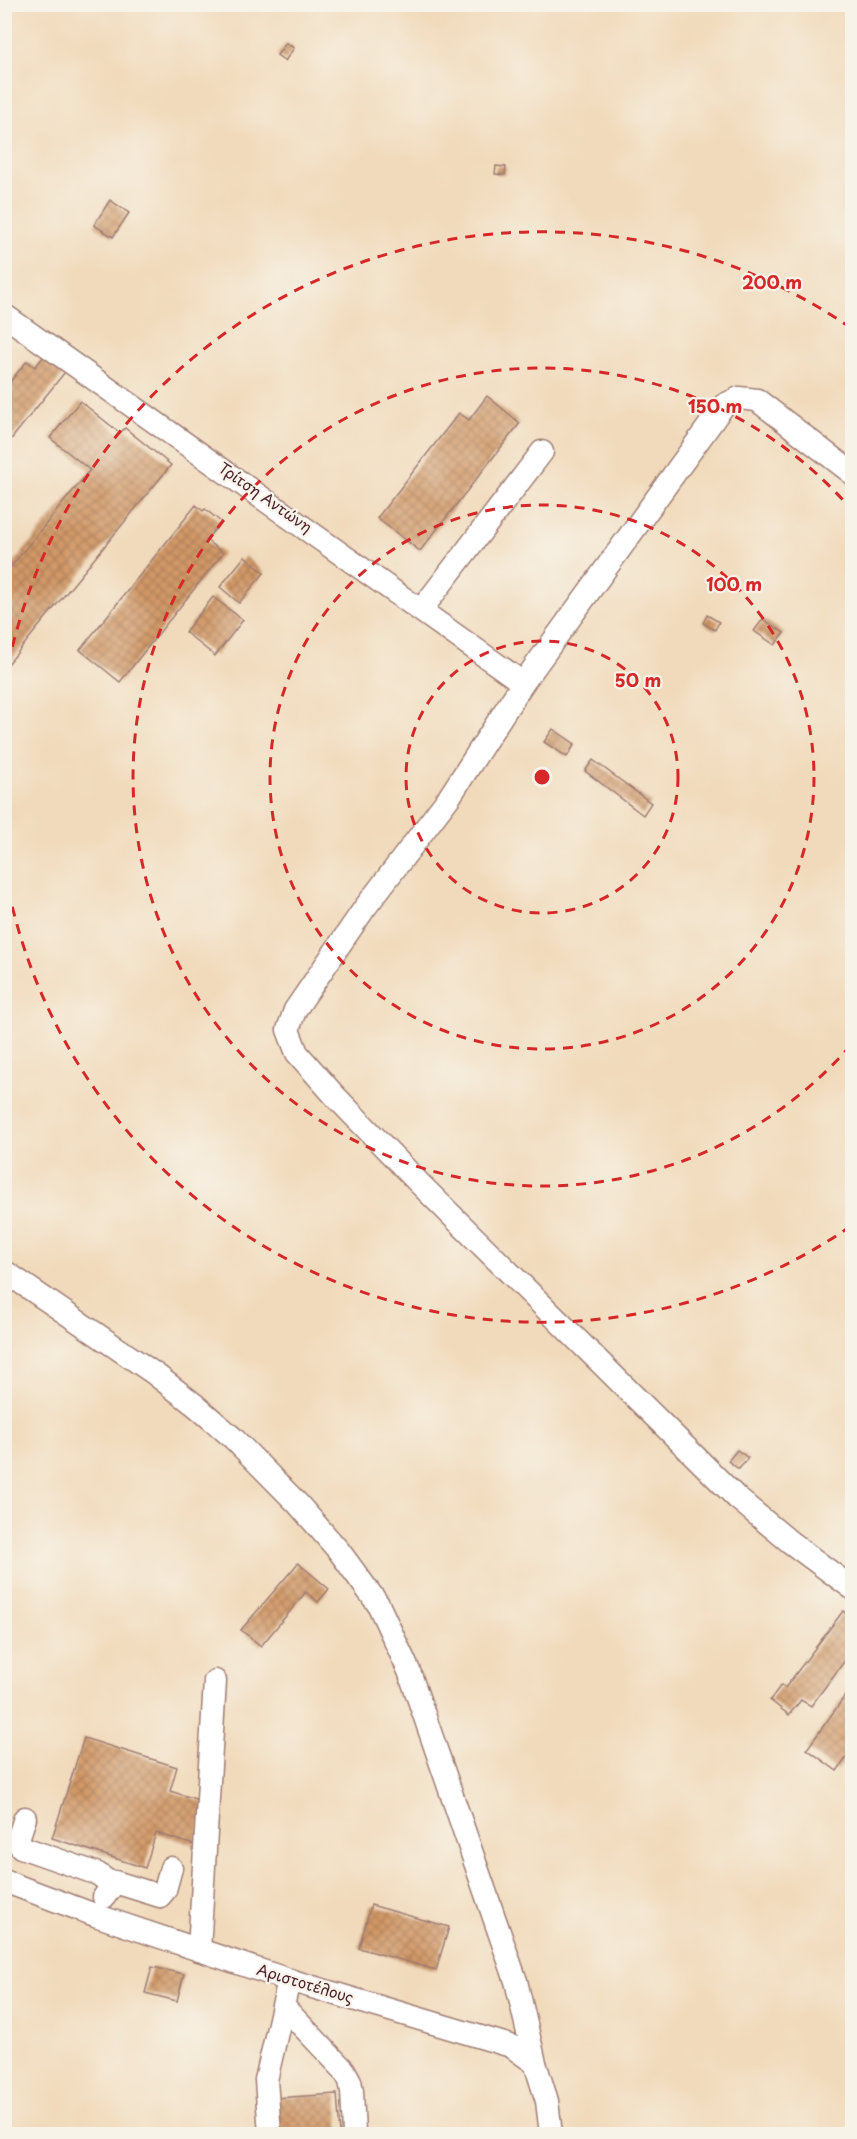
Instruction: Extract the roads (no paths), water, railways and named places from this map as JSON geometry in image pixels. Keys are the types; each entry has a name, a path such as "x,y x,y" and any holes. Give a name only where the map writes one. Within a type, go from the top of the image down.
{"street":[{"name":"Τρίτση Αντώνη","path":"4,315 524,683"},
{"path":"852,473 758,400 739,398 724,405 524,683 450,796 364,909 295,1010 288,1030 297,1053 420,1184 737,1498 790,1542 852,1588"},
{"path":"422,609 542,452"},
{"path":"4,1270 155,1374 218,1425 298,1504 333,1543 378,1604 409,1671 513,1969 535,2063 547,2102 551,2134"},
{"path":"199,1950 215,1681"},
{"path":"25,1818 18,1839 21,1847 98,1874 106,1880 110,1887"},
{"path":"95,1915 110,1887 116,1882 160,1896 165,1890 171,1868"},
{"name":"Αριστοτέλους","path":"4,1881 95,1915 289,1980 489,2038 511,2046 535,2063"},
{"path":"270,2134 266,2080 289,1980"},
{"path":"283,2006 344,2070 350,2081 354,2134"}]}
